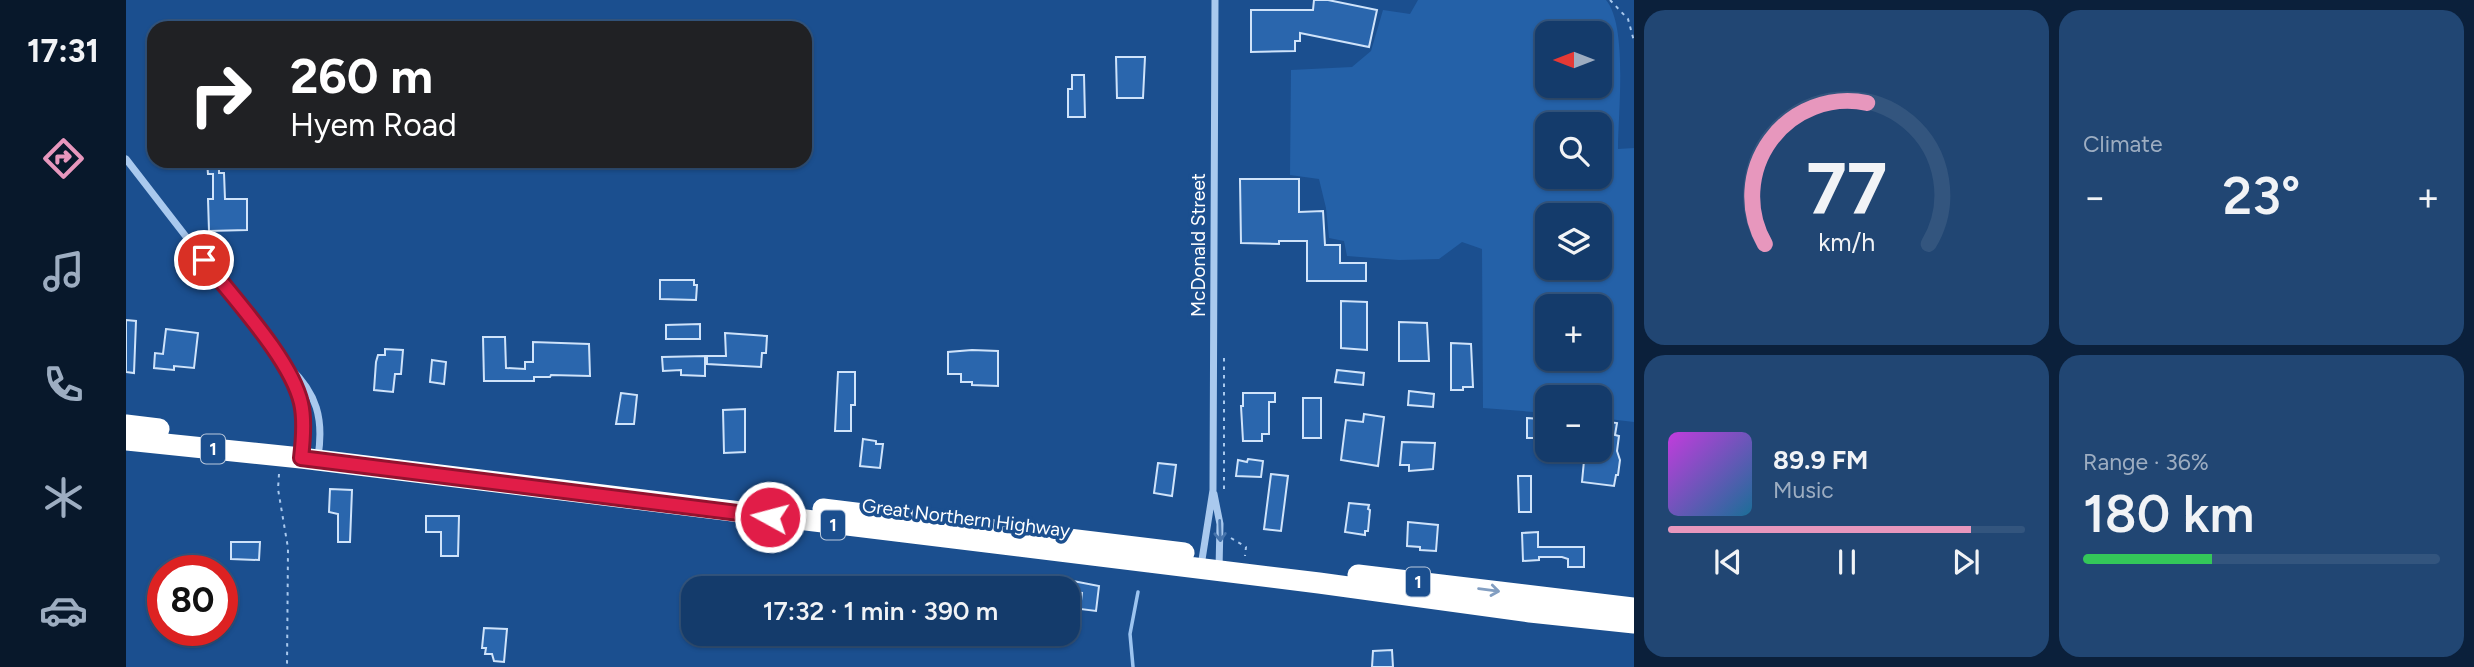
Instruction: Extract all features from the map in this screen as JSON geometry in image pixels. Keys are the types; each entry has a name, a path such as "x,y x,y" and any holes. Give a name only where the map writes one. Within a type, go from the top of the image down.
{"highway":[{"name":"Great Northern Highway","path":"126,425 304,454 1211,564 1634,623"},
{"name":"Great Northern Highway","path":"126,440 304,454"},
{"name":"Great Northern Highway","path":"1211,564 1244,561 1634,608"}],"street":[{"name":"McDonald Street","path":"1211,564 1214,0"},
{"path":"126,159 283,362 296,386 302,406 304,454"},
{"path":"283,362 304,380 313,394 320,430 304,454"},
{"name":"McDonald Street","path":"1211,564 1220,524 1213,490"}],"path":[{"path":"1610,0 1628,19 1634,41"},
{"path":"1628,19 1634,19"},
{"path":"1224,347 1224,500"},
{"path":"287,667 288,548 278,489 304,454"},
{"path":"1228,535 1246,547 1244,561"}],"shaded area":[{"path":"1418,0 1606,0 1613,12 1619,49 1618,149 1634,148 1634,422 1612,419 1612,385 1535,385 1535,412 1483,408 1482,249 1462,242 1439,259 1399,260 1347,256 1344,241 1329,238 1319,179 1290,175 1291,70 1352,67 1371,51 1383,10 1410,14"}],"building":[{"path":"1314,0 1328,0 1377,10 1369,47 1300,33 1300,41 1295,41 1295,51 1251,52 1251,10 1313,10"},
{"path":"1116,57 1145,57 1143,98 1117,98"},
{"path":"1072,75 1084,75 1085,117 1068,117 1068,89 1072,89"},
{"path":"208,168 219,168 219,173 224,173 225,199 247,199 247,230 209,231 208,199 213,199 213,174 208,174"},
{"path":"1240,179 1299,179 1299,212 1323,211 1325,245 1340,245 1340,263 1366,263 1366,281 1307,281 1307,241 1279,241 1279,244 1241,243"},
{"path":"660,280 694,280 694,285 697,285 696,300 660,299"},
{"path":"1341,301 1367,302 1367,350 1341,348"},
{"path":"126,320 136,321 134,373 126,372"},
{"path":"1399,322 1427,323 1429,361 1399,361"},
{"path":"700,324 700,339 666,339 666,325"},
{"path":"166,329 198,333 194,368 154,368 155,353 163,354"},
{"path":"725,333 767,336 766,353 762,353 761,367 707,364 707,356 726,356"},
{"path":"483,337 505,337 506,368 525,369 525,362 533,362 533,342 589,344 590,376 551,375 534,377 534,381 484,381"},
{"path":"1451,343 1471,344 1473,387 1451,390"},
{"path":"385,349 403,350 401,374 395,374 393,392 374,390 376,362 378,355 385,355"},
{"path":"998,351 998,386 972,385 972,382 961,382 961,374 948,374 948,352"},
{"path":"705,356 705,376 681,375 681,370 663,371 662,357"},
{"path":"432,360 446,362 444,384 430,382"},
{"path":"1337,370 1364,373 1363,385 1335,382"},
{"path":"838,372 855,372 855,405 851,405 851,431 835,431"},
{"path":"1409,391 1434,394 1433,407 1408,405"},
{"path":"621,393 637,395 634,424 616,424"},
{"path":"1243,393 1275,393 1275,402 1269,402 1269,434 1262,434 1262,441 1243,441"},
{"path":"1303,398 1321,398 1321,438 1303,438"},
{"path":"745,409 745,452 724,453 723,410"},
{"path":"1364,414 1384,417 1378,466 1341,460 1346,420 1363,422"},
{"path":"1527,418 1535,419 1535,438 1527,438"},
{"path":"1612,422 1617,423 1615,435 1619,436 1617,451 1620,460 1614,486 1582,482 1584,462 1612,462"},
{"path":"863,439 883,444 880,468 860,466"},
{"path":"1402,442 1435,443 1433,469 1409,471 1409,465 1400,465"},
{"path":"1248,459 1263,461 1261,477 1236,476 1238,460 1247,462"},
{"path":"1158,463 1176,465 1172,496 1154,493"},
{"path":"1271,474 1288,476 1281,531 1264,529"},
{"path":"1518,476 1531,476 1531,512 1519,512"},
{"path":"330,489 352,490 350,542 338,542 338,514 329,512"},
{"path":"1349,503 1369,505 1368,531 1365,531 1365,535 1345,532"},
{"path":"426,516 459,516 458,556 441,556 441,532 426,532"},
{"path":"1408,522 1438,525 1436,551 1407,546"},
{"path":"1538,532 1538,547 1584,547 1584,567 1568,567 1568,559 1562,557 1539,557 1539,560 1523,561 1522,533"},
{"path":"231,542 260,542 259,560 238,559 238,555 231,555"},
{"path":"1080,582 1099,586 1096,611 1080,609"},
{"path":"484,628 507,629 504,662 494,661 492,654 485,654 486,648 482,648"},
{"path":"1392,650 1393,667 1372,667 1373,651"}],"waterway":[{"path":"1133,667 1130,634 1138,592"}],"route":[{"path":"204,260 283,362 296,386 302,406 301,458 770,517"}]}
